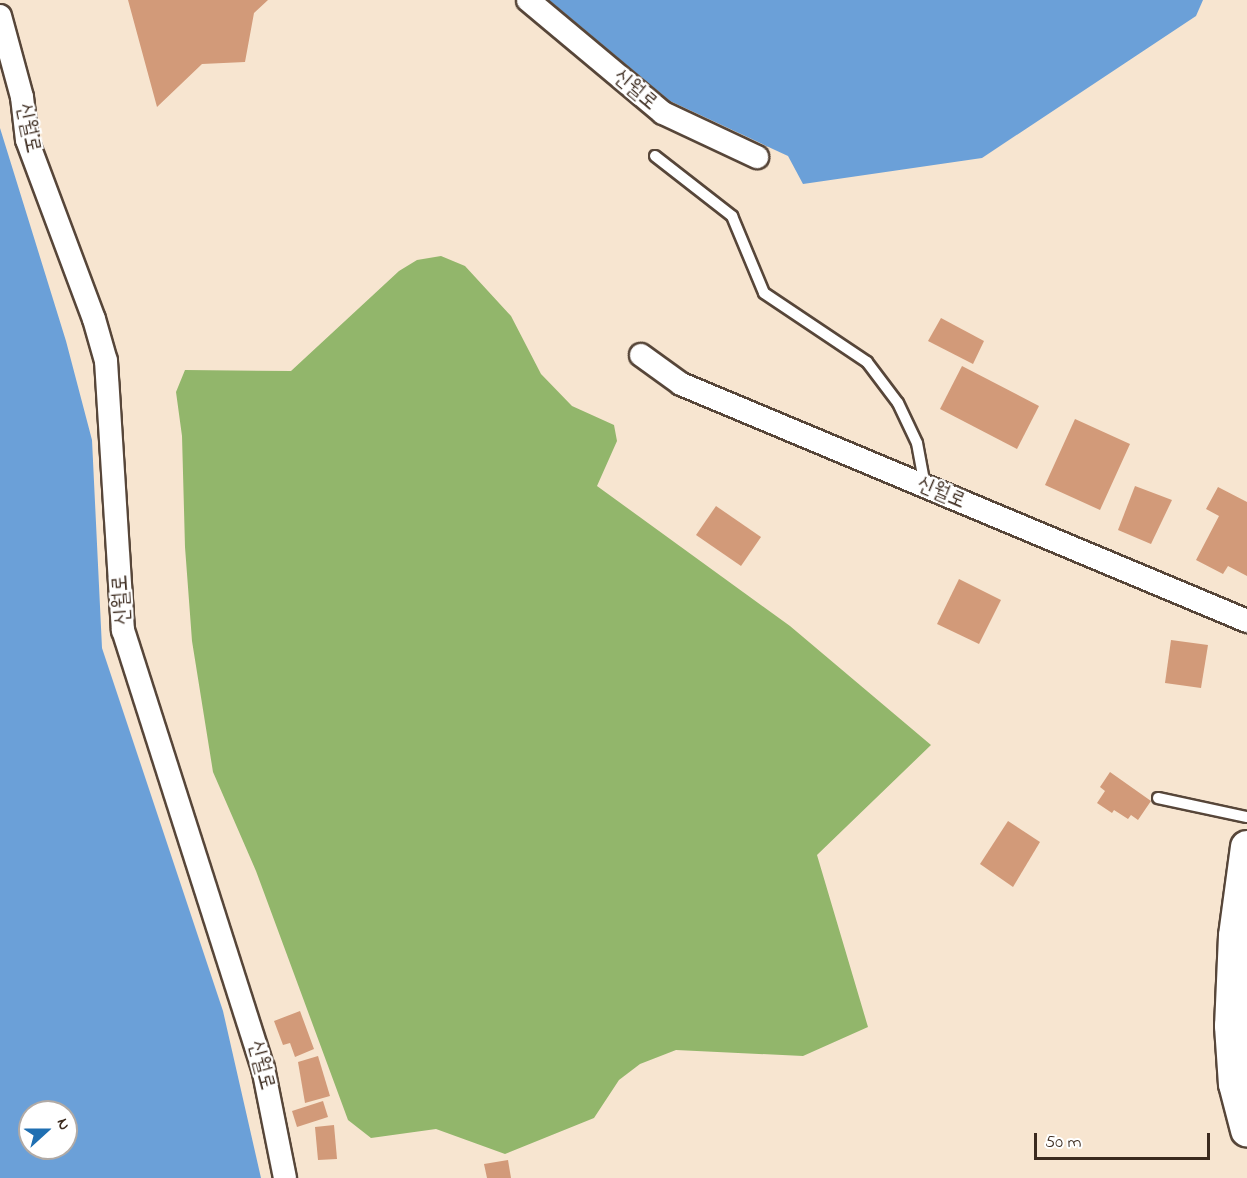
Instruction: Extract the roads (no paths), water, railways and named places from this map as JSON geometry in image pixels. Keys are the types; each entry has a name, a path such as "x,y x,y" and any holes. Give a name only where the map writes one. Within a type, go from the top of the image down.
{"street":[{"name":"신월로","path":"528,0 663,113 757,157"},
{"name":"신월로","path":"0,16 22,97 27,140 94,319 106,362 123,630 263,1068 285,1178"},
{"name":"신월로","path":"641,355 681,384 1247,621"},
{"path":"1247,847 1235,936 1231,1026 1235,1084 1247,1130"}],"lane":[{"path":"655,156 732,216 764,293 867,362 898,403 917,442 925,486"},
{"path":"1158,798 1247,817"}],"water":[{"path":"549,0 1203,0 1196,16 982,158 803,184 788,156 670,101"},
{"path":"0,128 66,341 92,440 102,648 223,1011 261,1178 0,1178"}]}
